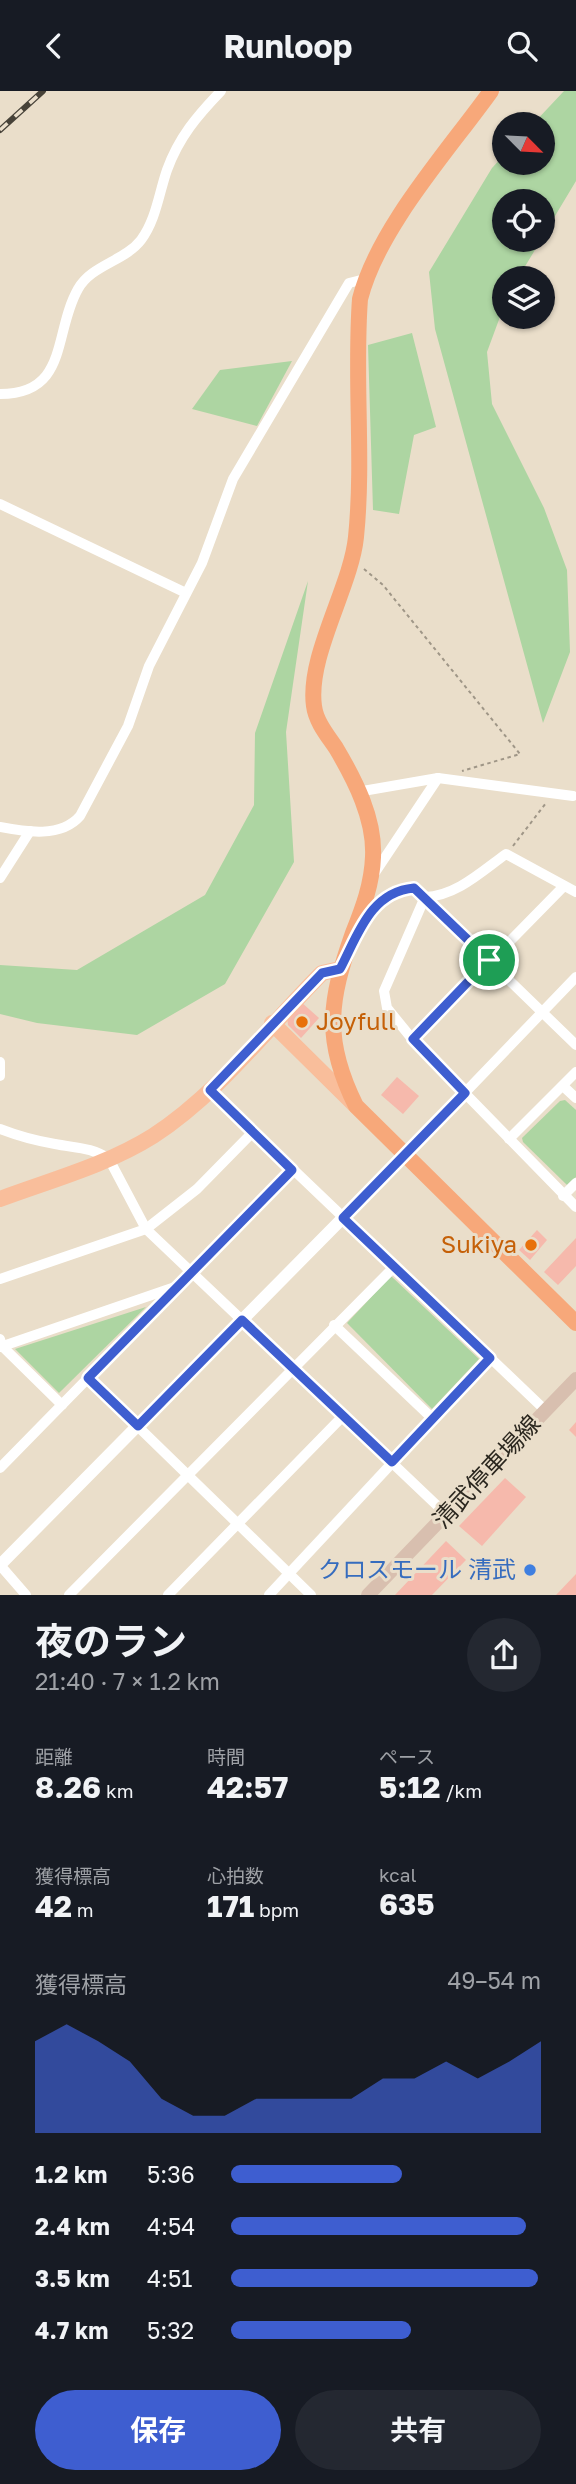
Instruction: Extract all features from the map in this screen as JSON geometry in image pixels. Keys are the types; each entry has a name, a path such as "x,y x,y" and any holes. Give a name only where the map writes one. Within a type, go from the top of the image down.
{"highway":[{"path":"491,91 389,233 365,279 358,328 359,493 355,541 319,658 314,706 357,792 372,833 370,880 340,969 332,1013 339,1071 356,1106 576,1323"}],"main road":[{"path":"0,1199 109,1159 154,1135 210,1090 322,973 340,969"},
{"path":"272,1023 356,1106"},
{"name":"清武停車場線","path":"368,1595 576,1379"}],"street":[{"path":"0,394 26,393 41,382 61,342 78,288 99,269 127,253 143,237 183,133 221,91"},
{"path":"0,827 30,831 59,830 73,825 80,816 118,749 149,666 202,563 233,479 349,283 365,279"},
{"path":"0,504 186,593"},
{"path":"370,880 438,778"},
{"path":"357,792 438,778 573,796"},
{"path":"0,878 30,831"},
{"path":"425,897 437,897 456,890 506,855 576,892"},
{"path":"413,1039 564,886"},
{"path":"340,969 374,905 402,889 414,888 576,1045"},
{"path":"425,897 384,991 387,1008 413,1039 576,1207"},
{"path":"26,1595 0,1565 405,1155 576,977"},
{"path":"0,1062 0,1076"},
{"path":"509,1139 576,1072"},
{"path":"563,1086 576,1098"},
{"path":"210,1090 545,1410"},
{"path":"0,1129 58,1145 99,1152 109,1159 146,1229 447,1515"},
{"path":"0,1279 146,1229 197,1189 253,1132"},
{"path":"1,1463 62,1405 292,1170"},
{"path":"563,1196 576,1183"},
{"path":"69,1595 291,1367 394,1267"},
{"path":"62,1405 1,1344 178,1286"},
{"path":"334,1325 432,1419"},
{"path":"268,1595 490,1358"},
{"path":"88,1378 311,1595"},
{"path":"168,1595 343,1416"}],"path":[{"path":"350,558 383,585 520,754 461,771"},
{"path":"506,855 540,814 551,793"}],"green space":[{"path":"564,91 576,91 576,181 555,216 555,189 492,189 492,252 534,252 525,266 492,266 492,329 496,329 487,352 492,404 544,508 567,570 570,652 543,723 435,329 429,272 492,168 492,175 555,175 555,112 544,112"},
{"path":"412,333 436,427 414,435 399,514 373,510 368,345"},
{"path":"292,361 257,426 192,409 220,370"},
{"path":"308,581 286,732 294,862 225,984 137,1035 37,1023 0,1014 0,965 77,970 205,895 254,805 255,733"},
{"path":"565,1100 576,1110 576,1177 567,1185 522,1138 560,1101"},
{"path":"391,1276 479,1359 432,1409 347,1323"},
{"path":"146,1307 59,1393 15,1349"}],"building":[{"name":"Joyfull","path":"301,1002 319,1018 301,1038 288,1025 287,1017"},
{"path":"397,1077 419,1096 403,1114 381,1095"},
{"path":"537,1230 547,1240 530,1260 519,1250"},
{"path":"576,1238 576,1266 558,1285 544,1272"},
{"path":"576,1422 576,1437 569,1430"},
{"path":"505,1478 526,1497 482,1546 459,1526"},
{"path":"446,1541 466,1560 432,1595 395,1595"},
{"path":"576,1574 576,1595 556,1595"}],"railway":[{"path":"0,130 43,91"}],"place":[{"name":"Joyfull","path":"302,1022"},
{"name":"Sukiya","path":"531,1245"},
{"name":"クロスモール 清武","path":"530,1570"}],"route":[{"path":"414,888 489,960 413,1039 465,1093 343,1218 490,1358 392,1462 242,1320 138,1426 88,1378 292,1170 210,1090 322,973 340,969 374,905 402,889 414,888"}]}
